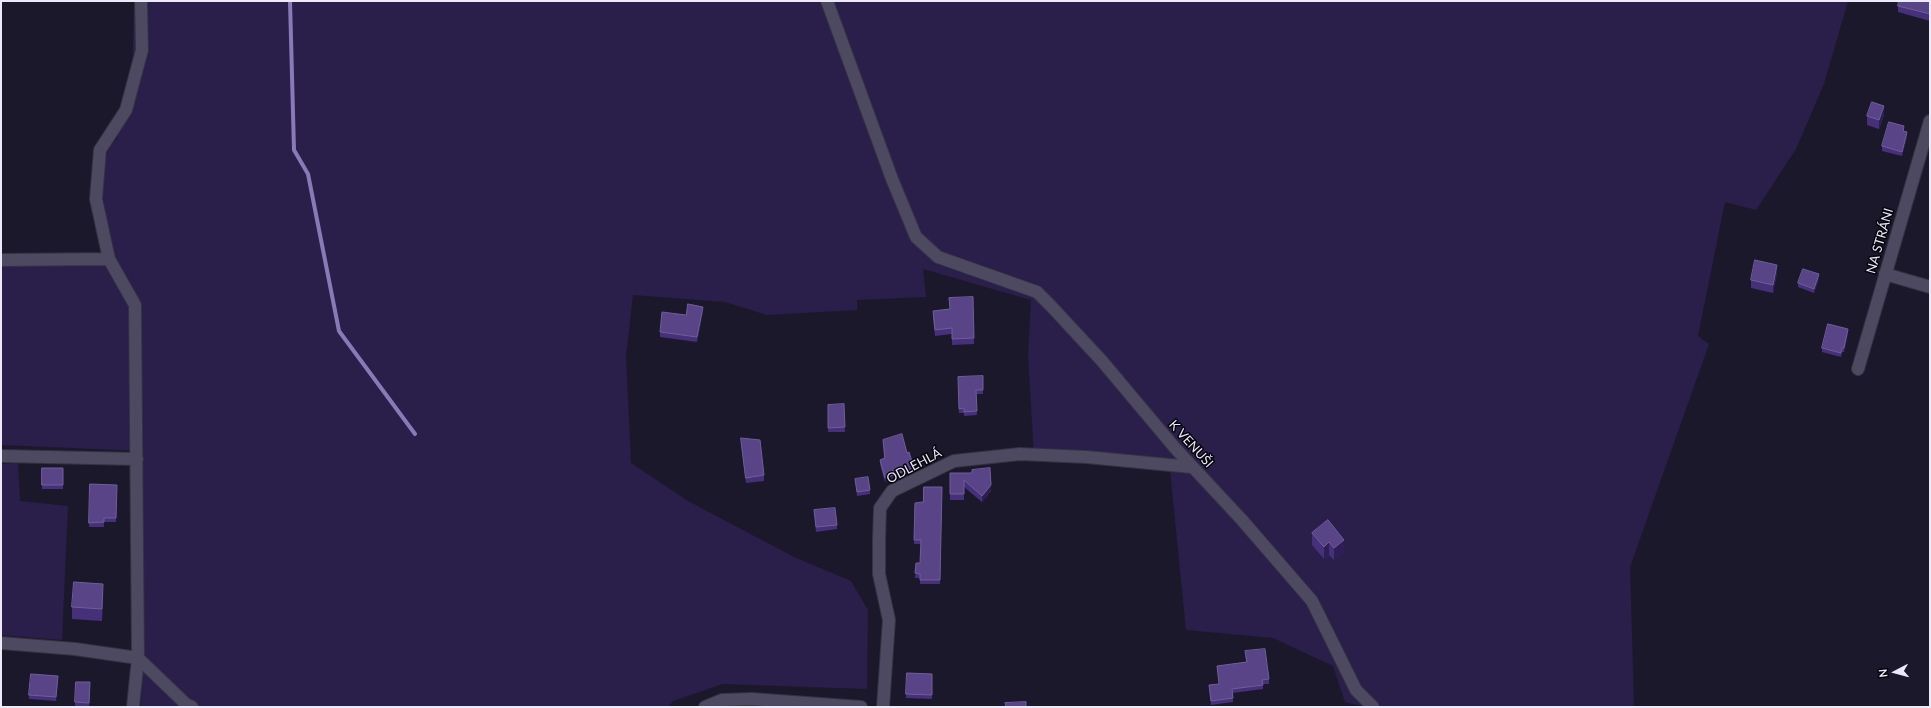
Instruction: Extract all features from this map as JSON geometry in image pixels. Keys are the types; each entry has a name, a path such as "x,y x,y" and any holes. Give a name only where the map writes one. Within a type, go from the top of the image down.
{"street":[{"path":"133,707 138,658 135,306 109,259 96,199 100,150 126,110 142,50 141,1"},
{"name":"K VENUŠI","path":"827,1 892,179 916,237 938,257 1036,292 1051,306 1102,361 1191,467 1242,520 1312,601 1356,690 1373,707"},
{"name":"NA STRÁNI","path":"1858,369 1930,121"},
{"path":"1,260 109,259"},
{"path":"1885,274 1930,287"},
{"name":"ODLEHLÁ","path":"883,707 889,620 879,574 880,508 892,491 954,461 1020,454 1087,457 1191,467"},
{"path":"1,456 137,459"},
{"path":"1,643 75,649 138,658 186,704 192,707"},
{"path":"706,707 722,700 752,699 861,707"}],"shaded area":[{"path":"134,1 1848,1 1824,84 1796,149 1756,210 1725,202 1698,336 1709,344 1630,567 1634,707 1365,707 1345,702 1333,666 1273,638 1186,630 1170,470 1034,456 1028,355 1031,300 923,269 926,297 857,300 857,310 767,315 725,302 633,295 626,356 631,463 688,501 794,557 851,581 868,610 867,689 723,684 673,701 668,707 141,707 143,656 142,451 1,445 1,254 113,255 107,228 103,194 103,178 105,162 109,149 117,139 122,105 132,81"},
{"path":"18,463 20,501 68,506 62,640 1,635 1,464"}],"building":[{"path":"1899,1 1930,1 1930,14 1898,6"},
{"path":"1872,102 1884,106 1879,120 1867,116"},
{"path":"1889,122 1904,126 1903,131 1907,132 1902,152 1882,146"},
{"path":"1755,260 1777,265 1773,285 1751,280"},
{"path":"1803,269 1819,274 1814,289 1798,283"},
{"path":"973,297 974,338 952,339 952,328 935,330 933,311 950,309 949,298"},
{"path":"688,304 703,307 697,337 660,332 662,312 686,315"},
{"path":"1828,324 1848,329 1844,348 1842,348 1841,353 1822,348"},
{"path":"983,376 983,390 976,390 977,411 964,412 964,408 959,409 958,377"},
{"path":"844,404 845,427 828,428 828,405"},
{"path":"902,434 907,453 909,452 914,468 885,478 880,460 885,458 883,440"},
{"path":"741,438 760,440 764,475 746,478"},
{"path":"42,468 63,468 63,485 42,485"},
{"path":"990,468 991,485 982,496 964,480 964,494 950,494 950,473 972,473 972,470"},
{"path":"868,477 870,490 857,492 855,479"},
{"path":"90,484 117,485 116,518 104,518 104,522 89,523"},
{"path":"924,487 942,487 940,580 920,580 920,574 915,573 916,563 920,563 921,540 914,540 915,503 923,502"},
{"path":"835,508 837,525 816,527 814,510"},
{"path":"1328,520 1344,540 1334,548 1329,542 1324,547 1312,533"},
{"path":"74,582 103,584 102,609 72,607"},
{"path":"1265,649 1269,679 1262,680 1263,685 1232,689 1233,698 1211,701 1209,685 1219,684 1217,666 1247,662 1245,651"},
{"path":"907,673 932,674 932,695 906,694"},
{"path":"31,674 58,676 56,697 29,695"},
{"path":"76,682 90,682 89,703 75,702"},
{"path":"1026,702 1026,707 1006,707 1005,703"}],"waterway":[{"path":"290,1 294,150 308,174 339,331 415,434"}]}
